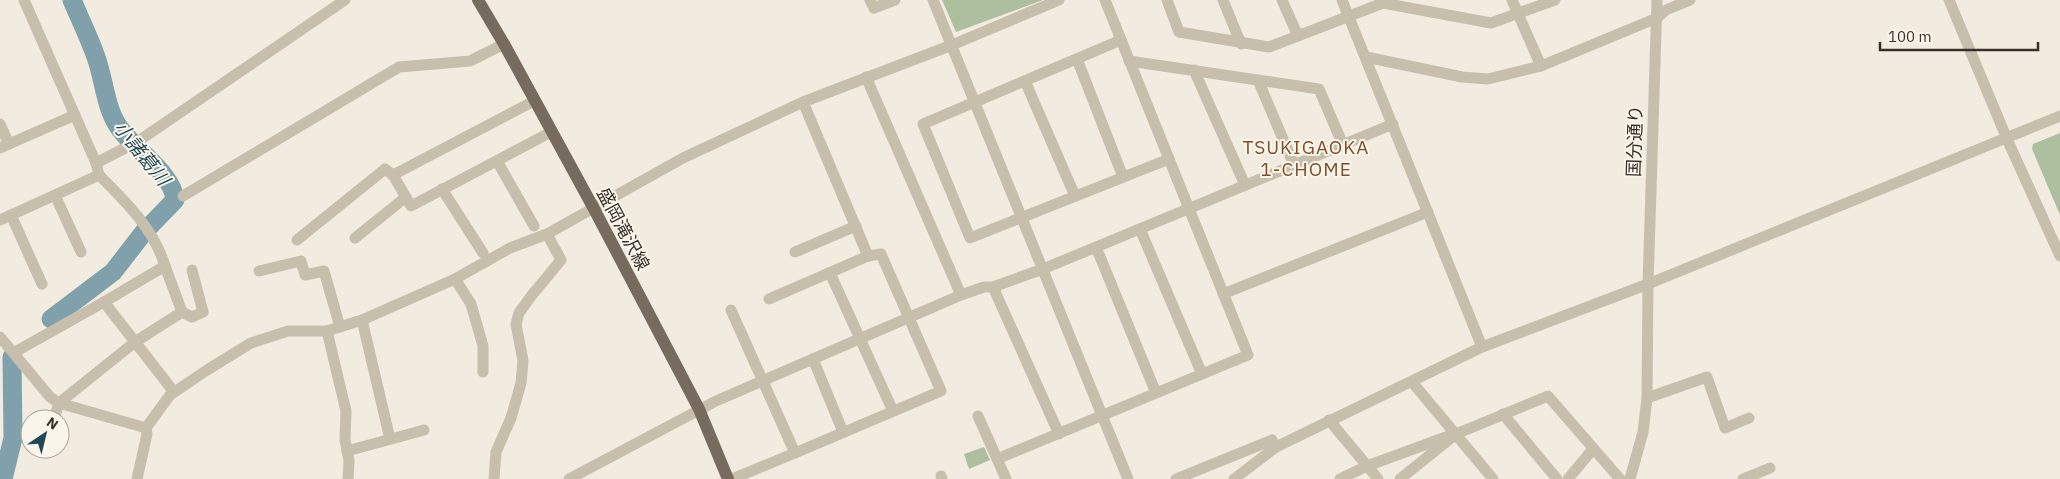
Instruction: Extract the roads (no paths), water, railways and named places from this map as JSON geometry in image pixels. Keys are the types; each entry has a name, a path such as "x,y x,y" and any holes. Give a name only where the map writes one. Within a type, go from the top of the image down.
{"main road":[{"name":"盛岡滝沢線","path":"478,0 504,44 699,409 728,479"}],"street":[{"path":"24,0 96,163 99,175 139,216 162,257 182,312 192,317 203,312 192,270"},
{"path":"96,163 133,145 346,0"},
{"path":"870,0 874,8 895,0"},
{"path":"933,0 1128,479"},
{"path":"146,428 174,392 252,344 288,331 327,330 362,320 455,279 510,248 548,234 592,207 683,158 803,102 952,45 1059,0"},
{"path":"997,459 1248,355 1105,0"},
{"path":"1168,0 1180,32 1268,47 1385,1 1455,18 1491,23 1554,0"},
{"path":"1223,0 1242,44"},
{"path":"1282,0 1298,36"},
{"path":"1342,0 1482,347"},
{"path":"1512,0 1541,66"},
{"name":"国分通り","path":"1630,479 1643,432 1647,398 1648,284 1658,0"},
{"path":"1366,57 1462,77 1488,79 1541,66 1657,18 1666,10 1690,0"},
{"path":"1949,0 2007,139 2060,256"},
{"path":"1121,40 923,124 970,238 1169,159"},
{"path":"183,196 399,67 470,62 504,44"},
{"path":"1078,59 1123,177"},
{"path":"1129,61 1319,89 1343,145"},
{"path":"1194,70 1245,185"},
{"path":"866,77 961,296"},
{"path":"1258,80 1294,165"},
{"path":"1025,81 1075,196"},
{"path":"393,176 534,101"},
{"path":"803,102 868,256"},
{"path":"0,124 5,146 74,115"},
{"path":"1234,479 1248,475 1276,447 1482,347 1648,284 2060,116"},
{"path":"570,479 699,409 763,380 961,296 1043,269 1392,124"},
{"path":"297,240 385,169 393,176 411,206 551,132"},
{"path":"497,161 534,226"},
{"path":"42,284 5,218 99,175"},
{"path":"442,190 483,253"},
{"path":"55,195 81,252"},
{"path":"355,238 406,197"},
{"path":"1223,294 1428,212"},
{"path":"795,252 856,226"},
{"path":"1140,229 1202,374"},
{"path":"494,479 496,452 511,418 521,383 523,361 516,324 519,313 561,260 548,234"},
{"path":"1096,247 1156,393"},
{"path":"732,479 941,391 881,254 868,256 769,299"},
{"path":"259,271 301,261 305,275 324,271 340,327"},
{"path":"15,352 165,266"},
{"path":"830,273 893,411"},
{"path":"455,279 471,304 483,346 483,372"},
{"path":"993,287 1059,434"},
{"path":"104,302 174,392"},
{"path":"731,310 794,453"},
{"path":"57,409 59,403 136,342 182,312"},
{"path":"362,320 390,439"},
{"path":"327,330 346,411 345,440 349,461 348,479"},
{"path":"0,337 15,352 50,397 59,403 146,428"},
{"path":"813,359 843,432"},
{"path":"1647,398 1707,377 1725,428 1749,418"},
{"path":"1412,382 1492,479"},
{"path":"1340,479 1367,466 1456,434 1548,396 1620,479"},
{"path":"1503,414 1557,479"},
{"path":"978,416 1006,479"},
{"path":"1329,420 1378,479"},
{"path":"137,479 148,434 146,428"},
{"path":"347,451 424,430"},
{"path":"1400,479 1456,434"},
{"path":"1176,479 1272,440 1276,447"},
{"path":"1568,479 1594,449"},
{"path":"1743,479 1770,468"}],"waterway":[{"name":"小諸葛川","path":"51,319 113,272 144,232 175,200 173,190 167,180 118,126 107,101 96,57 72,0"},
{"name":"小諸葛川","path":"3,479 13,438 12,357"}],"district":[{"name":"TSUKIGAOKA 1-CHOME","path":"1306,158"}]}
